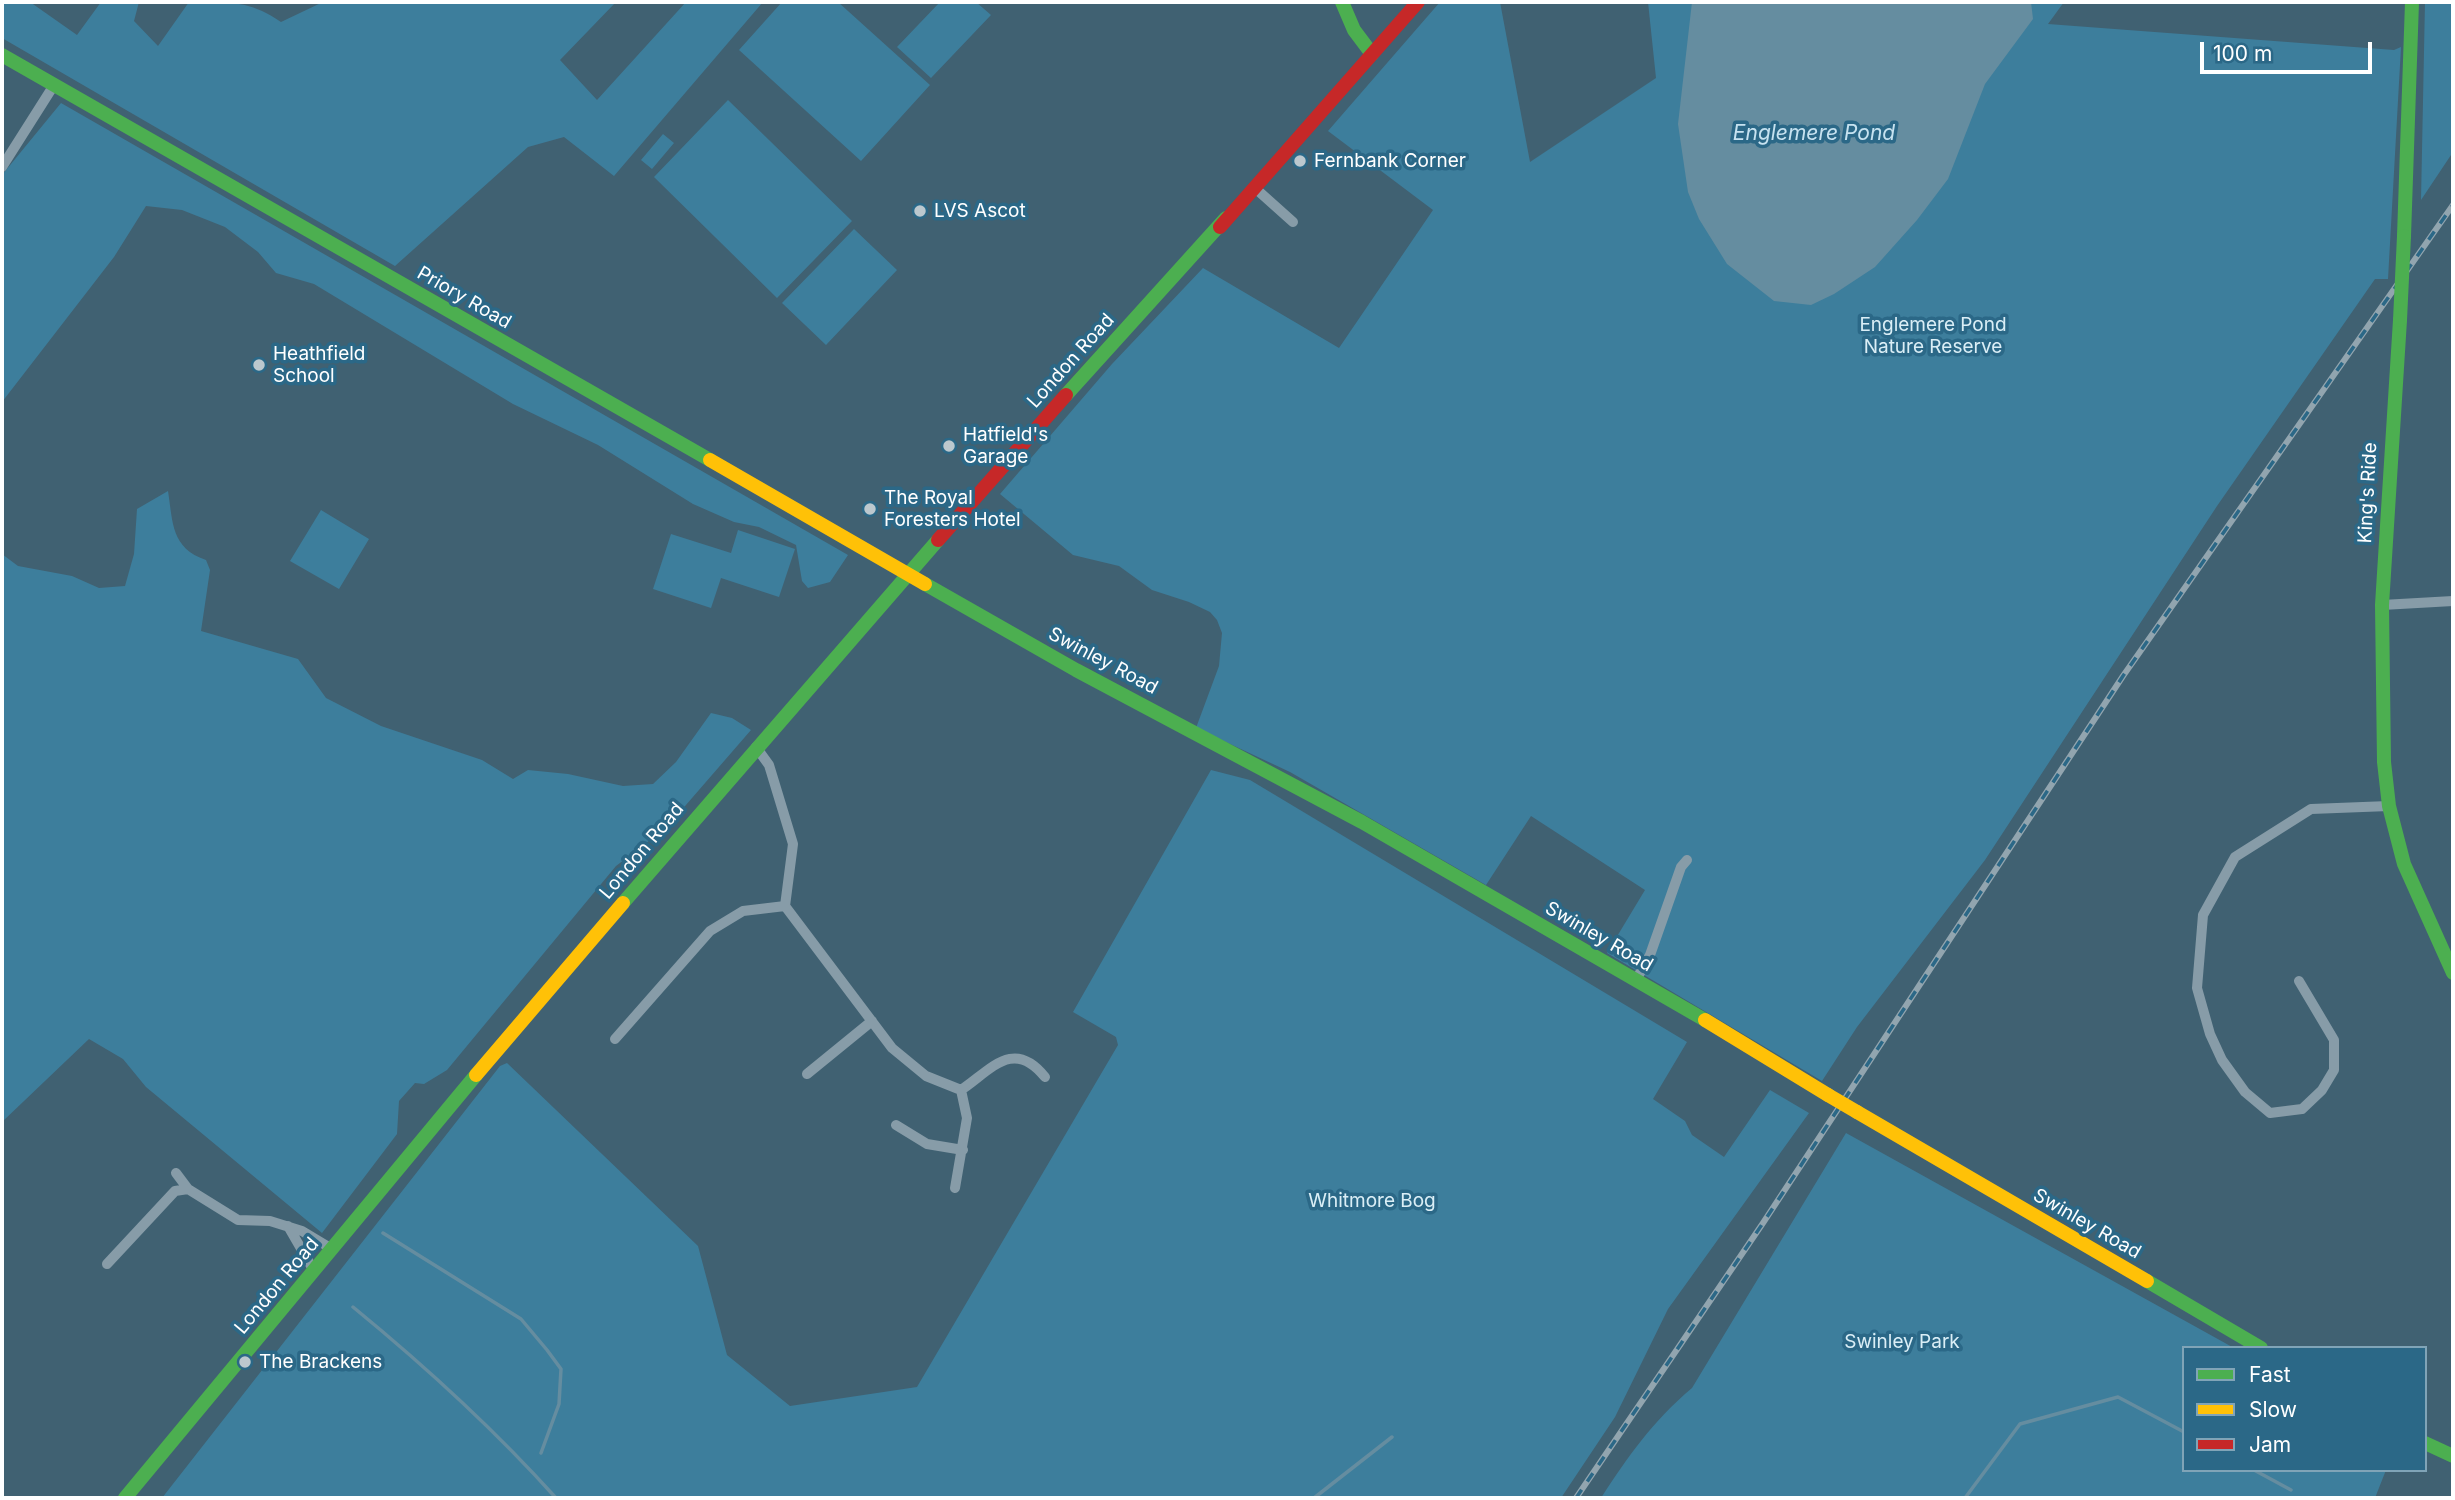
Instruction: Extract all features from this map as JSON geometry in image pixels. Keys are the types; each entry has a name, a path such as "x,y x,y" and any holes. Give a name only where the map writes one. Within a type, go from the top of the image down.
{"main road":[{"path":"1342,2 1354,30 1372,54"},
{"name":"London Road","path":"125,1498 756,747 1418,2"},
{"name":"King's Ride","path":"2412,2 2400,320 2382,606 2384,762 2389,806 2404,864 2453,973"},
{"name":"Priory Road","path":"2,55 908,574"},
{"name":"Swinley Road","path":"908,574 1636,980 2258,1346"},
{"path":"2427,1444 2453,1456"}],"street":[{"path":"2,167 54,85"},
{"path":"1255,188 1293,222"},
{"path":"2382,606 2453,601"},
{"path":"756,747 769,765 793,844 785,906 905,1061 926,1076 961,1090"},
{"path":"2299,981 2334,1040 2334,1070 2322,1090 2302,1109 2270,1113 2245,1091 2221,1059 2210,1034 2197,988 2203,915 2235,857 2311,809 2389,806"},
{"path":"1636,980 1650,955 1681,867 1687,860"},
{"path":"615,1040 710,930 743,911 785,906"},
{"path":"807,1074 872,1021"},
{"path":"961,1090 989,1066 1007,1058 1035,1065 1045,1077"},
{"path":"955,1188 967,1118 961,1090"},
{"path":"896,1125 927,1144 962,1150"},
{"path":"176,1173 187,1189 238,1220 287,1225 332,1250"},
{"path":"107,1264 175,1191 187,1189"},
{"path":"287,1225 314,1271"}],"green space":[{"path":"2,2 30,2 77,35 101,2 139,2 134,21 158,46 189,2 249,6 281,22 323,2 616,2 560,60 597,100 686,2 763,2 614,176 564,137 528,147 395,266 2,38"},
{"path":"782,2 838,2 930,85 861,161 739,50"},
{"path":"940,2 976,2 991,15 931,78 897,47"},
{"name":"Englemere Pond Nature Reserve","path":"1440,2 1500,2 1530,162 1656,78 1648,2 2064,2 2048,24 2394,50 2401,47 2388,279 2375,279 2217,506 1985,860 1857,1027 1822,1081 1607,953 1645,890 1531,816 1486,885 1290,772 1196,728 1219,666 1222,633 1217,620 1210,612 1189,602 1152,590 1119,566 1073,555 1000,494 1112,364 1203,268 1339,348 1433,210 1328,131"},
{"path":"2425,2 2453,2 2453,152 2421,200"},
{"path":"728,100 852,221 777,298 654,177"},
{"path":"61,103 848,555 830,582 808,588 802,581 796,545 759,527 734,522 693,504 598,445 513,404 314,284 276,273 258,252 225,227 182,210 146,206 114,257 2,402 2,175"},
{"path":"663,134 674,143 652,169 641,160"},
{"path":"854,229 897,270 826,345 782,303"},
{"path":"168,491 173,524 180,541 186,549 206,560 210,570 201,631 298,659 326,698 381,726 482,760 513,779 528,770 568,774 623,786 653,784 676,762 711,713 732,718 751,730 666,828 616,866 447,1070 424,1084 415,1083 399,1101 397,1134 322,1233 146,1087 123,1059 89,1039 2,1122 2,554 18,566 72,576 99,588 125,586 134,554 137,509"},
{"path":"321,510 369,539 339,589 290,561"},
{"path":"738,530 795,549 779,597 721,578 711,608 653,589 671,534 731,553"},
{"name":"Whitmore Bog","path":"1211,770 1250,780 1687,1042 1653,1099 1685,1121 1692,1135 1724,1157 1770,1090 1809,1113 1668,1309 1615,1417 1561,1498 162,1498 500,1066 507,1063 698,1246 727,1355 790,1406 917,1387 1118,1045 1116,1037 1073,1012"},
{"name":"Swinley Park","path":"1846,1133 2230,1346 2182,1346 2182,1472 2385,1472 2375,1498 1601,1498 1642,1440 1665,1413 1692,1388"}],"water":[{"name":"Englemere Pond","path":"1692,2 2031,2 2033,19 1985,84 1948,179 1917,220 1875,267 1834,294 1811,305 1774,301 1727,264 1699,219 1688,192 1678,124"}],"waterway":[{"path":"383,1233 521,1319 561,1369 559,1404 541,1453"},
{"path":"353,1307 458,1398 556,1498"},
{"path":"1965,1498 2020,1424 2118,1397 2182,1431"},
{"path":"1314,1498 1392,1437"},
{"path":"2258,1472 2291,1490"}],"railway":[{"path":"1576,1498 1763,1223 2123,676 2453,205"}],"traffic: fast":[{"path":"1342,2 1354,30 1372,54"},
{"path":"2404,236 2412,2"},
{"path":"2,55 710,460"},
{"path":"1066,395 1226,218"},
{"path":"2400,320 2404,236"},
{"path":"2400,320 2382,605 2384,762 2389,806 2404,864 2453,973"},
{"path":"623,903 938,540"},
{"path":"925,584 1076,670 1362,822 1705,1020"},
{"path":"125,1498 476,1075"},
{"path":"2147,1281 2258,1346"},
{"path":"2427,1444 2453,1456"}],"traffic: slow":[{"path":"710,460 925,584"},
{"path":"476,1075 623,903"},
{"path":"1705,1020 1828,1095"},
{"path":"1828,1095 1857,1112"},
{"path":"1857,1112 2147,1281"}],"traffic: jam":[{"path":"1220,227 1418,2"},
{"path":"938,540 1066,395"}],"place":[{"name":"Fernbank Corner","path":"1300,161"},
{"name":"LVS Ascot","path":"920,211"},
{"name":"Heathfield School","path":"259,365"},
{"name":"Hatfield's Garage","path":"949,446"},
{"name":"The Royal Foresters Hotel","path":"870,509"},
{"name":"The Brackens","path":"245,1362"}]}
